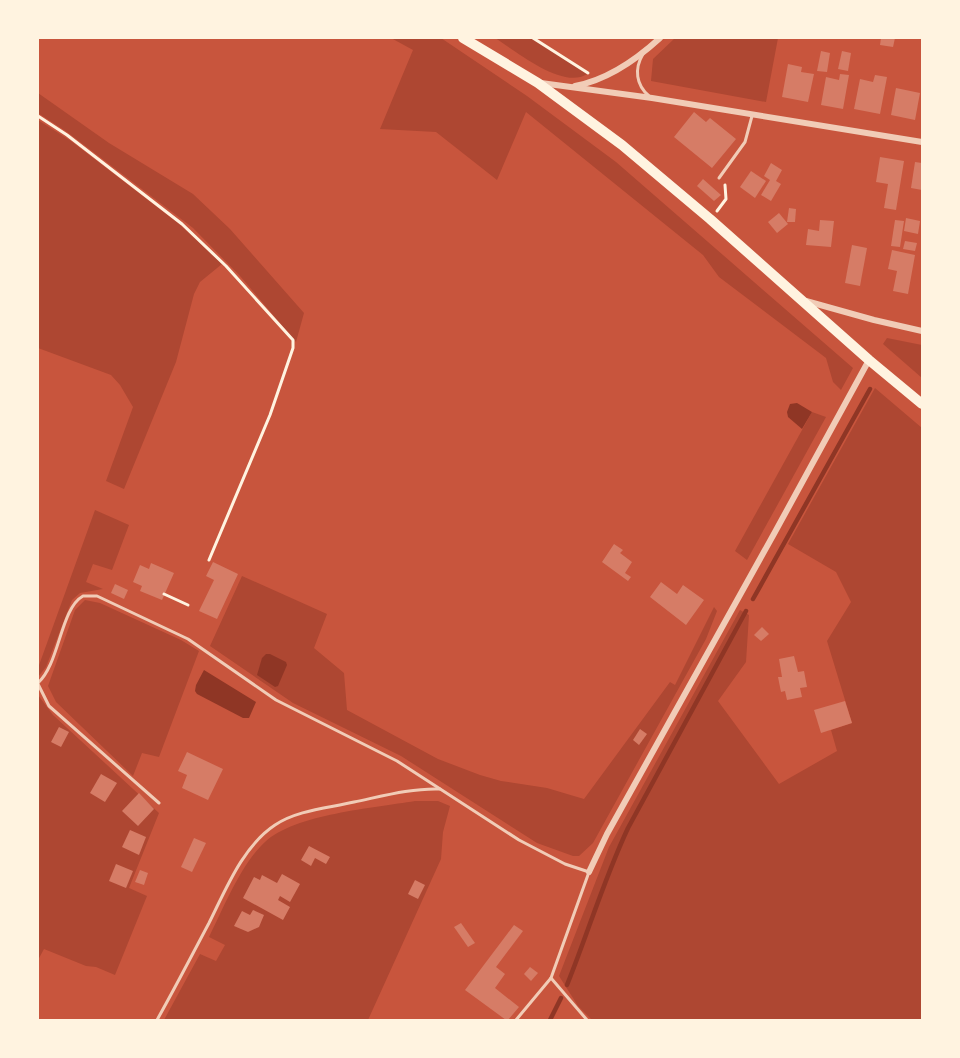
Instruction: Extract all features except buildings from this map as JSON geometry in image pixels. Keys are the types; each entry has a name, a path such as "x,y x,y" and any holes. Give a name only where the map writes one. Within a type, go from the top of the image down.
{"highway":[{"path":"463,38 538,83 622,145 710,219 868,360 922,404"}],"street":[{"path":"568,87 597,79 630,61 660,38"},
{"path":"538,83 652,98 922,142"},
{"path":"797,298 922,331"},
{"path":"589,872 607,834 798,492 868,360"}],"lane":[{"path":"646,50 640,59 637,75 643,91 652,98"},
{"path":"719,178 745,142 752,114"},
{"path":"159,803 49,706 38,684 50,665 75,603 83,596 97,596 188,639 271,697 386,755 519,840 555,859 589,872 551,978 516,1020"},
{"path":"157,1020 225,891 263,834 289,818 309,812 404,791 442,790"},
{"path":"551,978 587,1020"}],"path":[{"path":"533,38 597,79"},
{"path":"38,116 67,135 182,224 226,266 292,340 293,348 270,415 209,560"},
{"path":"710,219 726,200 727,190 719,178"},
{"path":"164,594 188,605"}],"shaded area":[{"path":"391,38 441,38 527,96 616,162 853,368 841,390 833,382 826,358 719,277 703,255 526,112 497,180 436,132 380,129 413,50"},
{"path":"495,38 532,38 587,74 577,78 553,73"},
{"path":"675,38 778,38 766,102 651,81 653,59"},
{"path":"38,93 109,143 193,194 230,229 304,313 296,342 240,276 193,228 67,132 38,113"},
{"path":"38,120 71,141 178,223 222,264 200,282 194,294 176,362 124,489 106,481 133,407 120,385 111,375 38,348"},
{"path":"887,338 922,345 922,378 883,344"},
{"path":"875,388 922,428 922,1020 592,1020 578,1006 559,976 609,847 740,610 749,615 746,662 718,701 779,784 837,751 831,730 852,723 827,641 851,602 836,572 788,544"},
{"path":"797,403 812,412 802,429 788,417 787,412 790,404"},
{"path":"812,412 826,417 747,560 735,551"},
{"path":"95,510 129,525 112,570 93,564 86,582 103,589 80,593 72,600 46,667 38,677 38,668"},
{"path":"242,576 327,614 314,648 344,673 347,710 438,759 480,775 501,781 547,788 584,799 670,682 675,685 714,607 717,611 706,639 593,843 579,856 573,856 537,843 401,756 293,703 210,646"},
{"path":"85,600 100,603 181,640 199,651 159,757 142,753 133,776 56,702 48,686 75,610"},
{"path":"266,654 286,662 287,665 278,686 275,687 257,675 262,658"},
{"path":"204,670 256,702 249,718 243,718 197,694 196,685"},
{"path":"38,695 53,715 159,813 129,888 147,896 115,975 44,949 38,960"},
{"path":"415,801 438,801 450,806 443,832 441,859 368,1020 164,1020 200,954 216,961 225,945 209,937 248,862 265,842 278,832 315,819"}],"waterway":[{"path":"753,599 870,389"},
{"path":"567,985 628,828 746,611"},
{"path":"550,1020 561,998"}]}
